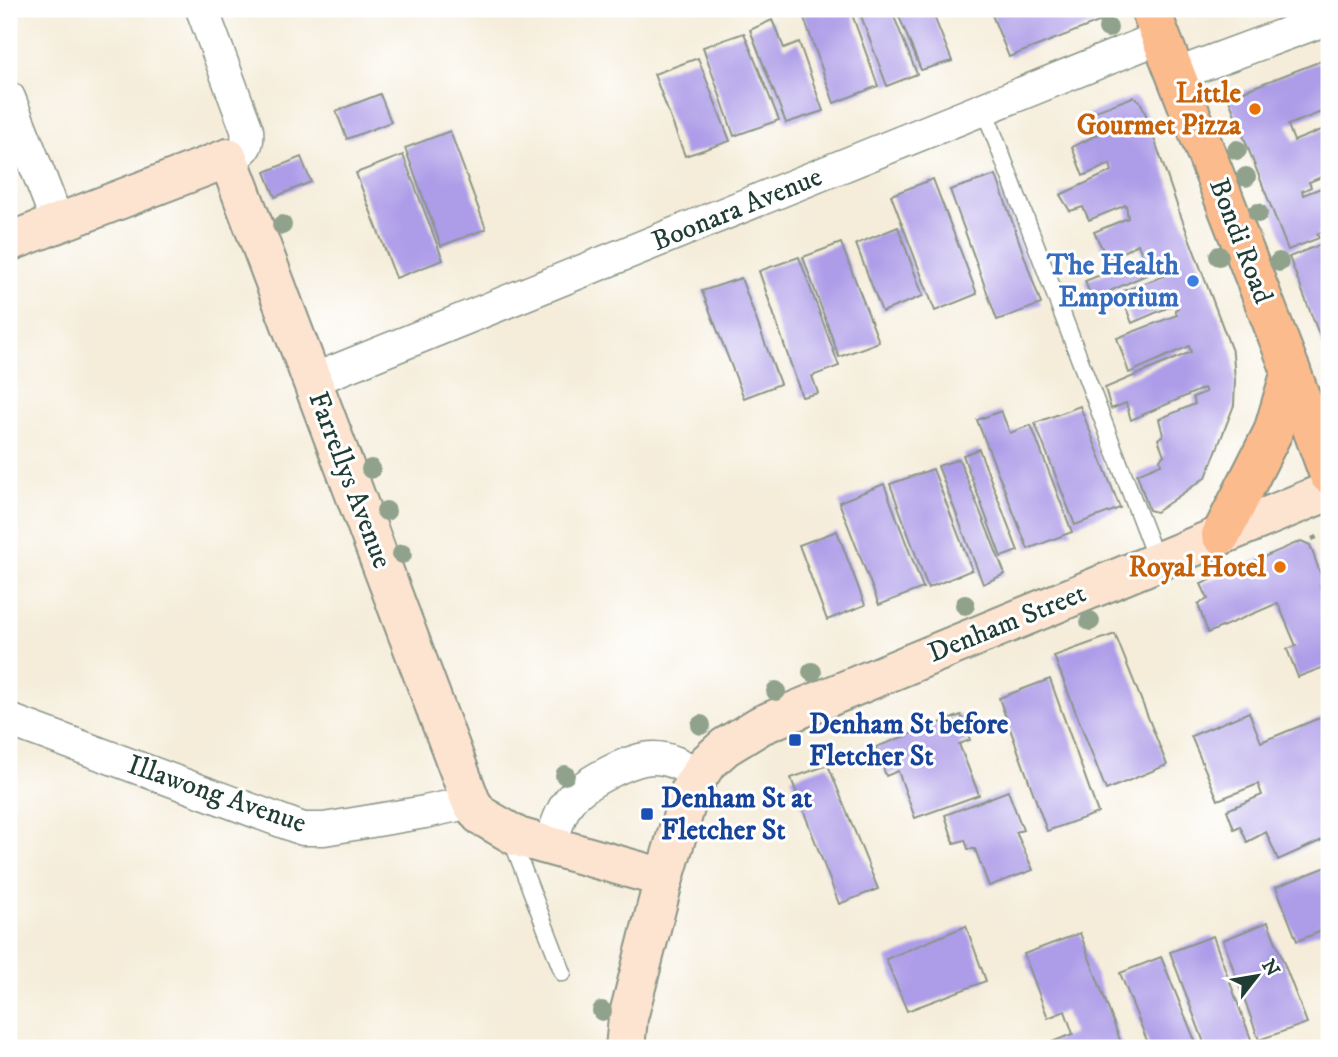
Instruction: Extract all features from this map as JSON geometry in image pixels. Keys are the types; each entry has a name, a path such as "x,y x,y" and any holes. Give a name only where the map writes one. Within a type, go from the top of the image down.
{"main road":[{"name":"Bondi Road","path":"1156,23 1329,475"},
{"path":"1221,535 1273,432 1291,371"}],"street":[{"path":"9,242 242,153 248,141 247,130 202,9"},
{"path":"1175,75 1329,18"},
{"name":"Boonara Avenue","path":"313,380 984,109 1156,23"},
{"path":"9,98 58,223"},
{"name":"Farrellys Avenue","path":"228,158 471,802"},
{"name":"Denham Street","path":"625,1048 628,1018 664,878 691,788 707,763 725,747 761,725 1329,491"},
{"name":"Illawong Avenue","path":"9,720 303,828 336,827 425,813 471,802"},
{"path":"550,846 559,819 569,801 609,773 653,758 678,763 699,775"},
{"path":"471,802 480,815 509,833 664,878"}],"lane":[{"path":"984,109 1157,562"},
{"path":"509,833 564,973"}],"path":[{"path":"1312,539 1319,536"}],"building":[{"path":"811,9 850,9 878,86 834,103 802,12"},
{"path":"872,9 891,9 917,74 887,86 860,13"},
{"path":"896,9 931,9 952,61 921,70"},
{"path":"1007,9 1100,9 1104,20 1009,57 992,15"},
{"path":"772,20 784,48 799,42 823,111 786,123 750,30"},
{"path":"744,33 779,120 734,136 703,47"},
{"path":"698,58 730,141 685,156 654,74"},
{"path":"1329,58 1329,109 1288,125 1294,141 1329,127 1329,174 1309,182 1311,187 1302,191 1303,195 1329,185 1329,229 1317,234 1319,238 1288,250 1228,97"},
{"path":"380,94 391,122 347,139 336,111"},
{"path":"1133,97 1140,101 1146,115 1233,354 1235,380 1234,405 1206,477 1156,512 1149,510 1137,474 1161,464 1160,459 1164,455 1158,439 1163,435 1159,419 1195,404 1193,397 1206,392 1204,388 1131,420 1126,403 1111,409 1105,388 1191,352 1189,346 1129,373 1117,338 1177,315 1175,310 1178,308 1176,304 1132,323 1120,292 1164,276 1162,268 1092,299 1085,281 1143,258 1138,244 1108,260 1094,232 1128,218 1126,205 1089,220 1083,207 1070,211 1060,195 1112,171 1110,164 1083,176 1072,147 1099,134 1091,137 1085,115"},
{"path":"450,131 486,229 441,246 405,148"},
{"path":"403,155 443,260 396,278 356,173"},
{"path":"301,157 311,182 275,197 265,172"},
{"path":"996,175 1041,304 997,320 950,190"},
{"path":"933,179 977,294 935,311 891,195"},
{"path":"898,227 923,296 882,312 856,244"},
{"path":"1329,241 1329,360 1289,257"},
{"path":"841,243 879,342 839,357 803,257"},
{"path":"799,257 839,366 812,376 818,393 802,397 759,271"},
{"path":"741,278 780,384 744,398 702,291"},
{"path":"1080,406 1120,508 1075,525 1035,423"},
{"path":"1001,411 1010,433 1031,425 1072,532 1028,549 977,420"},
{"path":"979,449 1018,551 1001,557 963,455"},
{"path":"959,459 1005,574 983,584 938,466"},
{"path":"933,469 972,570 928,588 890,484"},
{"path":"884,484 923,588 879,605 839,502"},
{"path":"837,531 865,605 827,620 799,545"},
{"path":"1301,541 1310,545 1324,584 1320,586 1329,609 1329,665 1298,677 1287,649 1296,646 1278,603 1208,633 1198,604 1208,599 1201,584"},
{"path":"1115,634 1167,765 1106,790 1054,656"},
{"path":"1050,679 1098,813 1047,831 999,698"},
{"path":"1249,712 1261,742 1329,714 1329,805 1324,807 1329,821 1329,837 1278,860 1266,832 1247,842 1240,826 1234,829 1227,810 1262,795 1258,784 1218,800 1191,736"},
{"path":"961,715 970,740 959,744 979,795 915,818 898,771 886,776 876,747"},
{"path":"828,765 878,889 839,904 791,778"},
{"path":"1008,791 1023,830 1016,832 1033,870 989,886 975,849 968,849 965,840 954,843 945,815"},
{"path":"1329,866 1329,928 1297,941 1276,887"},
{"path":"1268,922 1307,1023 1259,1040 1223,940"},
{"path":"966,926 986,981 907,1011 886,959"},
{"path":"1080,933 1123,1048 1051,1048 1049,1043 1073,1034 1065,1011 1048,1018 1024,954"},
{"path":"1213,936 1252,1042 1236,1048 1206,1048 1170,952"},
{"path":"1161,957 1198,1048 1150,1048 1120,973"}],"place":[{"name":"Little Gourmet Pizza","path":"1255,109"},
{"name":"The Health Emporium","path":"1193,281"},
{"name":"Royal Hotel","path":"1280,567"},
{"name":"Denham St before Fletcher St","path":"795,740"},
{"name":"Denham St at Fletcher St","path":"647,814"}]}
